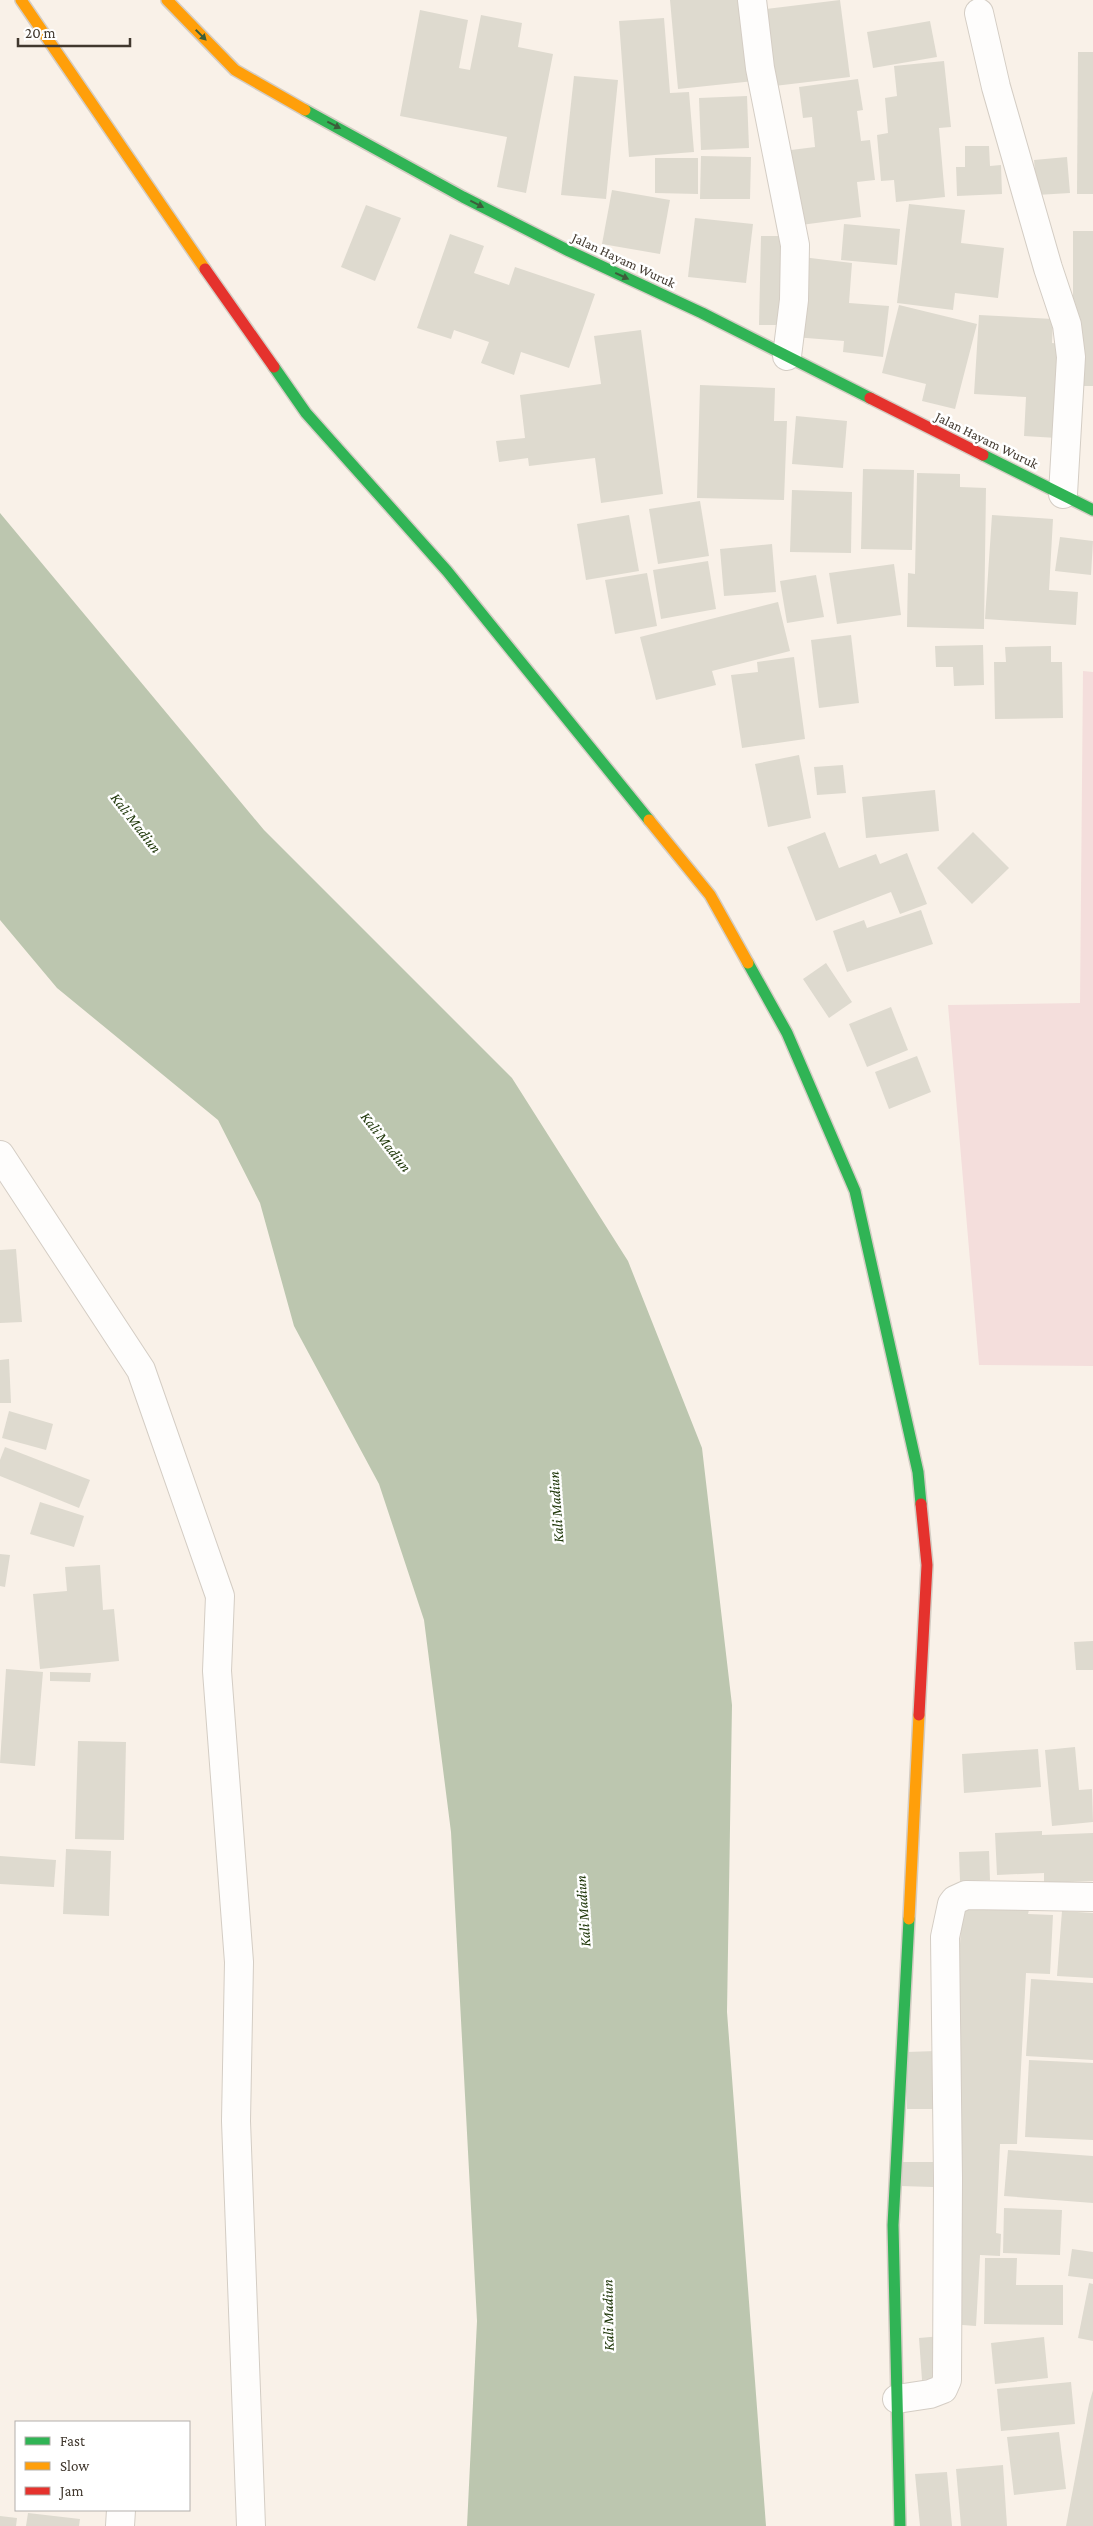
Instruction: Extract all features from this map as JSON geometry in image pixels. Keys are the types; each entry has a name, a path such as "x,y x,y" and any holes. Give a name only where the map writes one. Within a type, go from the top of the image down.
{"street":[{"path":"21,0 130,161 306,413 447,571 710,895 788,1033 856,1191 918,1472 927,1565 894,2225 900,2526"},
{"name":"Jalan Hayam Wuruk","path":"168,0 235,70 284,100 568,251 787,356 1093,510"},
{"path":"752,0 760,68 795,245 794,300 787,356"},
{"path":"980,13 996,87 1048,268 1067,325 1072,357 1063,494"},
{"path":"0,1155 142,1370 220,1596 217,1671 240,1962 236,2121 251,2526"},
{"path":"897,2399 930,2394 942,2389 947,2380 946,1937 952,1904 955,1900 966,1895 1093,1897"},
{"path":"120,2526 121,2511"}],"shaded area":[{"path":"1083,671 1093,672 1093,1366 979,1365 948,1005 1080,1003"}],"water":[{"name":"Kali Madiun","path":"0,513 264,830 512,1078 628,1261 702,1448 732,1705 727,2012 766,2526 467,2526 477,2321 451,1832 424,1620 379,1484 294,1326 260,1203 218,1120 57,988 0,920"}],"building":[{"path":"670,0 746,0 754,81 678,89"},
{"path":"840,0 850,77 766,87 757,10"},
{"path":"420,10 468,20 459,68 470,70 481,15 522,23 518,47 553,54 526,193 497,187 507,137 400,116"},
{"path":"664,18 670,93 689,92 694,152 629,157 619,21"},
{"path":"930,21 937,57 873,68 867,32"},
{"path":"1078,52 1093,52 1093,194 1077,194"},
{"path":"944,61 951,127 939,128 945,197 896,202 894,180 881,181 877,135 888,133 885,98 897,96 894,66"},
{"path":"574,76 618,80 606,199 561,195"},
{"path":"858,79 863,110 857,111 861,141 870,140 875,180 857,182 861,217 801,225 791,150 815,147 812,117 803,118 799,87"},
{"path":"747,96 749,148 701,150 699,98"},
{"path":"965,146 989,146 990,166 1001,165 1002,194 957,196 956,167 965,167"},
{"path":"701,156 751,157 750,199 700,199"},
{"path":"1067,157 1070,193 1037,195 1034,160"},
{"path":"655,158 698,158 698,194 655,193"},
{"path":"612,190 670,200 660,254 602,244"},
{"path":"909,204 965,210 961,243 1004,248 998,298 955,293 953,310 897,303"},
{"path":"366,205 401,218 375,281 341,267"},
{"path":"695,218 753,224 746,283 688,277"},
{"path":"844,224 900,229 897,265 841,260"},
{"path":"1073,231 1093,231 1093,386 1073,386"},
{"path":"450,234 484,246 474,273 509,285 515,267 595,294 569,368 521,352 514,375 481,363 489,342 454,330 451,339 417,328"},
{"path":"761,236 784,236 790,325 759,325"},
{"path":"802,257 852,263 849,303 889,306 883,357 843,352 844,341 794,337"},
{"path":"899,305 977,324 955,409 922,401 926,384 882,373"},
{"path":"979,315 1053,319 1052,343 1063,344 1057,438 1024,436 1026,397 974,394"},
{"path":"641,330 663,494 601,503 595,458 529,466 528,458 499,462 496,441 525,438 520,395 601,384 594,336"},
{"path":"700,385 775,388 774,421 787,421 784,500 697,498"},
{"path":"796,416 847,421 843,468 792,464"},
{"path":"863,469 914,470 912,550 861,549"},
{"path":"917,473 960,474 960,487 986,488 984,629 907,627 908,573 915,574"},
{"path":"792,490 852,492 851,553 790,552"},
{"path":"700,501 709,556 658,564 649,509"},
{"path":"629,515 639,571 586,580 577,524"},
{"path":"992,515 1053,519 1049,590 1078,592 1076,625 985,619"},
{"path":"1060,537 1093,541 1091,575 1055,571"},
{"path":"772,544 776,592 724,596 720,549"},
{"path":"708,561 716,609 661,619 653,570"},
{"path":"894,564 901,615 837,624 829,573"},
{"path":"647,573 657,626 615,634 605,580"},
{"path":"816,575 824,617 787,623 780,581"},
{"path":"778,602 790,651 712,671 716,685 656,700 640,637"},
{"path":"851,635 859,703 819,708 811,640"},
{"path":"983,645 984,685 954,686 953,667 936,667 935,646"},
{"path":"1051,646 1051,662 1062,662 1063,718 995,719 994,662 1006,662 1005,647"},
{"path":"794,657 805,739 742,748 731,675 758,672 757,662"},
{"path":"799,755 811,818 768,827 755,764"},
{"path":"843,765 846,793 817,795 814,767"},
{"path":"935,790 939,831 866,838 862,797"},
{"path":"825,832 839,868 876,854 880,864 907,853 927,904 900,914 891,892 816,921 787,847"},
{"path":"973,832 1009,868 972,904 937,868"},
{"path":"921,910 933,944 847,972 833,931 864,920 867,928"},
{"path":"826,963 852,1002 829,1018 803,979"},
{"path":"891,1007 908,1050 867,1067 849,1024"},
{"path":"917,1056 931,1092 889,1109 875,1072"},
{"path":"16,1249 22,1322 0,1323 0,1250"},
{"path":"9,1359 11,1403 0,1403 0,1360"},
{"path":"9,1411 53,1424 46,1450 2,1438"},
{"path":"5,1447 90,1480 79,1508 0,1476 0,1460"},
{"path":"40,1502 84,1516 74,1547 30,1534"},
{"path":"0,1554 10,1555 5,1587 0,1586"},
{"path":"100,1565 103,1610 114,1609 119,1661 40,1669 33,1594 67,1591 65,1567"},
{"path":"1093,1641 1093,1670 1076,1670 1074,1642"},
{"path":"6,1669 43,1672 35,1766 0,1763"},
{"path":"50,1672 91,1673 90,1682 50,1681"},
{"path":"78,1741 126,1742 124,1840 75,1839"},
{"path":"1075,1747 1079,1790 1092,1789 1093,1822 1052,1826 1045,1750"},
{"path":"1038,1749 1041,1787 964,1793 962,1754"},
{"path":"1042,1831 1042,1835 1093,1833 1093,1881 1044,1883 1044,1873 997,1875 995,1833"},
{"path":"66,1849 111,1851 109,1916 63,1914"},
{"path":"989,1851 990,1880 960,1881 959,1852"},
{"path":"0,1856 56,1860 54,1887 0,1884"},
{"path":"962,1907 1029,1910 1028,1914 1053,1915 1050,1974 1026,1973 1017,2144 1000,2144 996,2233 1001,2234 1000,2256 980,2255 976,2326 949,2324 953,2074"},
{"path":"1062,1911 1093,1913 1093,1978 1057,1976"},
{"path":"1031,1979 1093,1983 1093,2060 1026,2056"},
{"path":"936,2051 935,2109 907,2109 907,2052"},
{"path":"1029,2060 1093,2063 1093,2140 1025,2137"},
{"path":"1008,2150 1093,2156 1093,2203 1004,2196"},
{"path":"901,2162 934,2162 933,2187 900,2186"},
{"path":"1004,2208 1062,2210 1060,2255 1003,2253"},
{"path":"1072,2249 1093,2252 1093,2279 1068,2276"},
{"path":"985,2258 1017,2258 1016,2285 1063,2285 1063,2325 984,2324"},
{"path":"1089,2283 1093,2284 1093,2341 1078,2338"},
{"path":"942,2336 945,2378 922,2380 919,2338"},
{"path":"1044,2337 1048,2378 995,2384 991,2343"},
{"path":"1071,2382 1075,2424 1001,2431 997,2389"},
{"path":"1093,2390 1093,2526 1066,2526 1089,2404"},
{"path":"1059,2432 1066,2489 1014,2495 1007,2437"},
{"path":"1003,2465 1007,2526 961,2526 956,2469"},
{"path":"947,2472 952,2526 920,2526 915,2474"},
{"path":"28,2513 80,2519 79,2526 26,2526"},
{"path":"0,2516 17,2518 16,2526 0,2526"}],"traffic: fast":[{"path":"305,110 463,197 569,251 702,313 870,398"},
{"path":"274,367 306,413 447,571 649,820"},
{"path":"983,455 1093,510"},
{"path":"748,963 787,1033 855,1191 918,1472 921,1504"},
{"path":"900,2526 893,2225 909,1919"}],"traffic: slow":[{"path":"21,0 205,269"},
{"path":"167,0 235,70 305,110"},
{"path":"649,820 710,895 748,963"},
{"path":"909,1919 919,1715"}],"traffic: jam":[{"path":"205,269 274,367"},
{"path":"870,398 983,455"},
{"path":"919,1715 927,1565 921,1504"}]}
